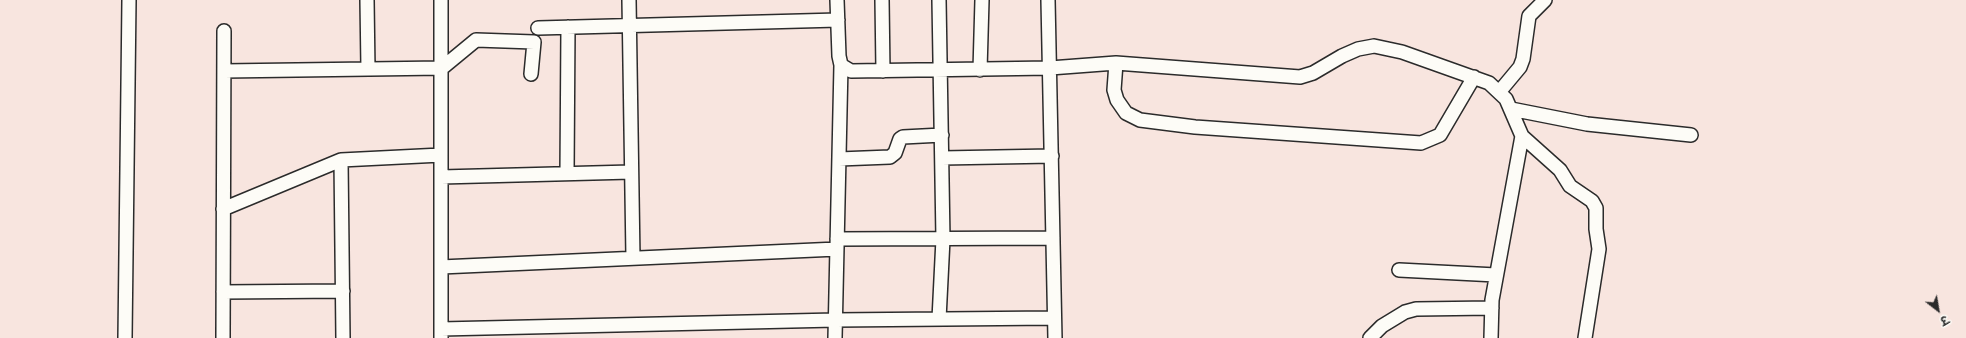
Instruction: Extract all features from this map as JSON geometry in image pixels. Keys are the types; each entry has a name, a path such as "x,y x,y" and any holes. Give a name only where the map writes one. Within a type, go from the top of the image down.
{"street":[{"path":"126,338 129,0"},
{"path":"367,0 368,69"},
{"path":"441,0 441,334 835,320 1054,318"},
{"path":"629,0 628,25 633,258"},
{"path":"834,338 842,65 839,56 837,0"},
{"path":"882,0 883,71"},
{"path":"939,0 943,239 940,319"},
{"path":"980,70 982,0"},
{"path":"1048,0 1055,338"},
{"path":"1500,91 1520,67 1523,59 1529,16 1545,0"},
{"path":"538,28 838,20"},
{"path":"566,173 568,27"},
{"path":"223,338 224,31"},
{"path":"224,71 442,68 476,40 534,42 531,74"},
{"path":"842,65 851,71 883,71 1050,68 1116,63 1300,77 1312,73 1358,49 1374,46 1402,52 1474,77 1489,83 1500,91 1511,109 1522,136 1560,170 1570,186 1592,200 1596,208 1596,229 1599,250 1585,338"},
{"path":"1116,63 1114,90 1117,100 1126,113 1140,120 1195,127 1421,143 1440,134 1474,77"},
{"path":"1511,109 1588,124 1690,135"},
{"path":"839,159 890,157 893,156 900,139 903,137 942,134"},
{"path":"1491,338 1492,308 1496,275 1522,136"},
{"path":"223,209 342,160 441,155"},
{"path":"942,158 1052,156"},
{"path":"342,160 344,338"},
{"path":"441,177 631,172"},
{"path":"441,267 633,258 837,244 943,239 1053,238"},
{"path":"1399,270 1496,275"},
{"path":"223,292 343,290"},
{"path":"1370,338 1382,326 1404,312 1416,309 1492,308"}]}
